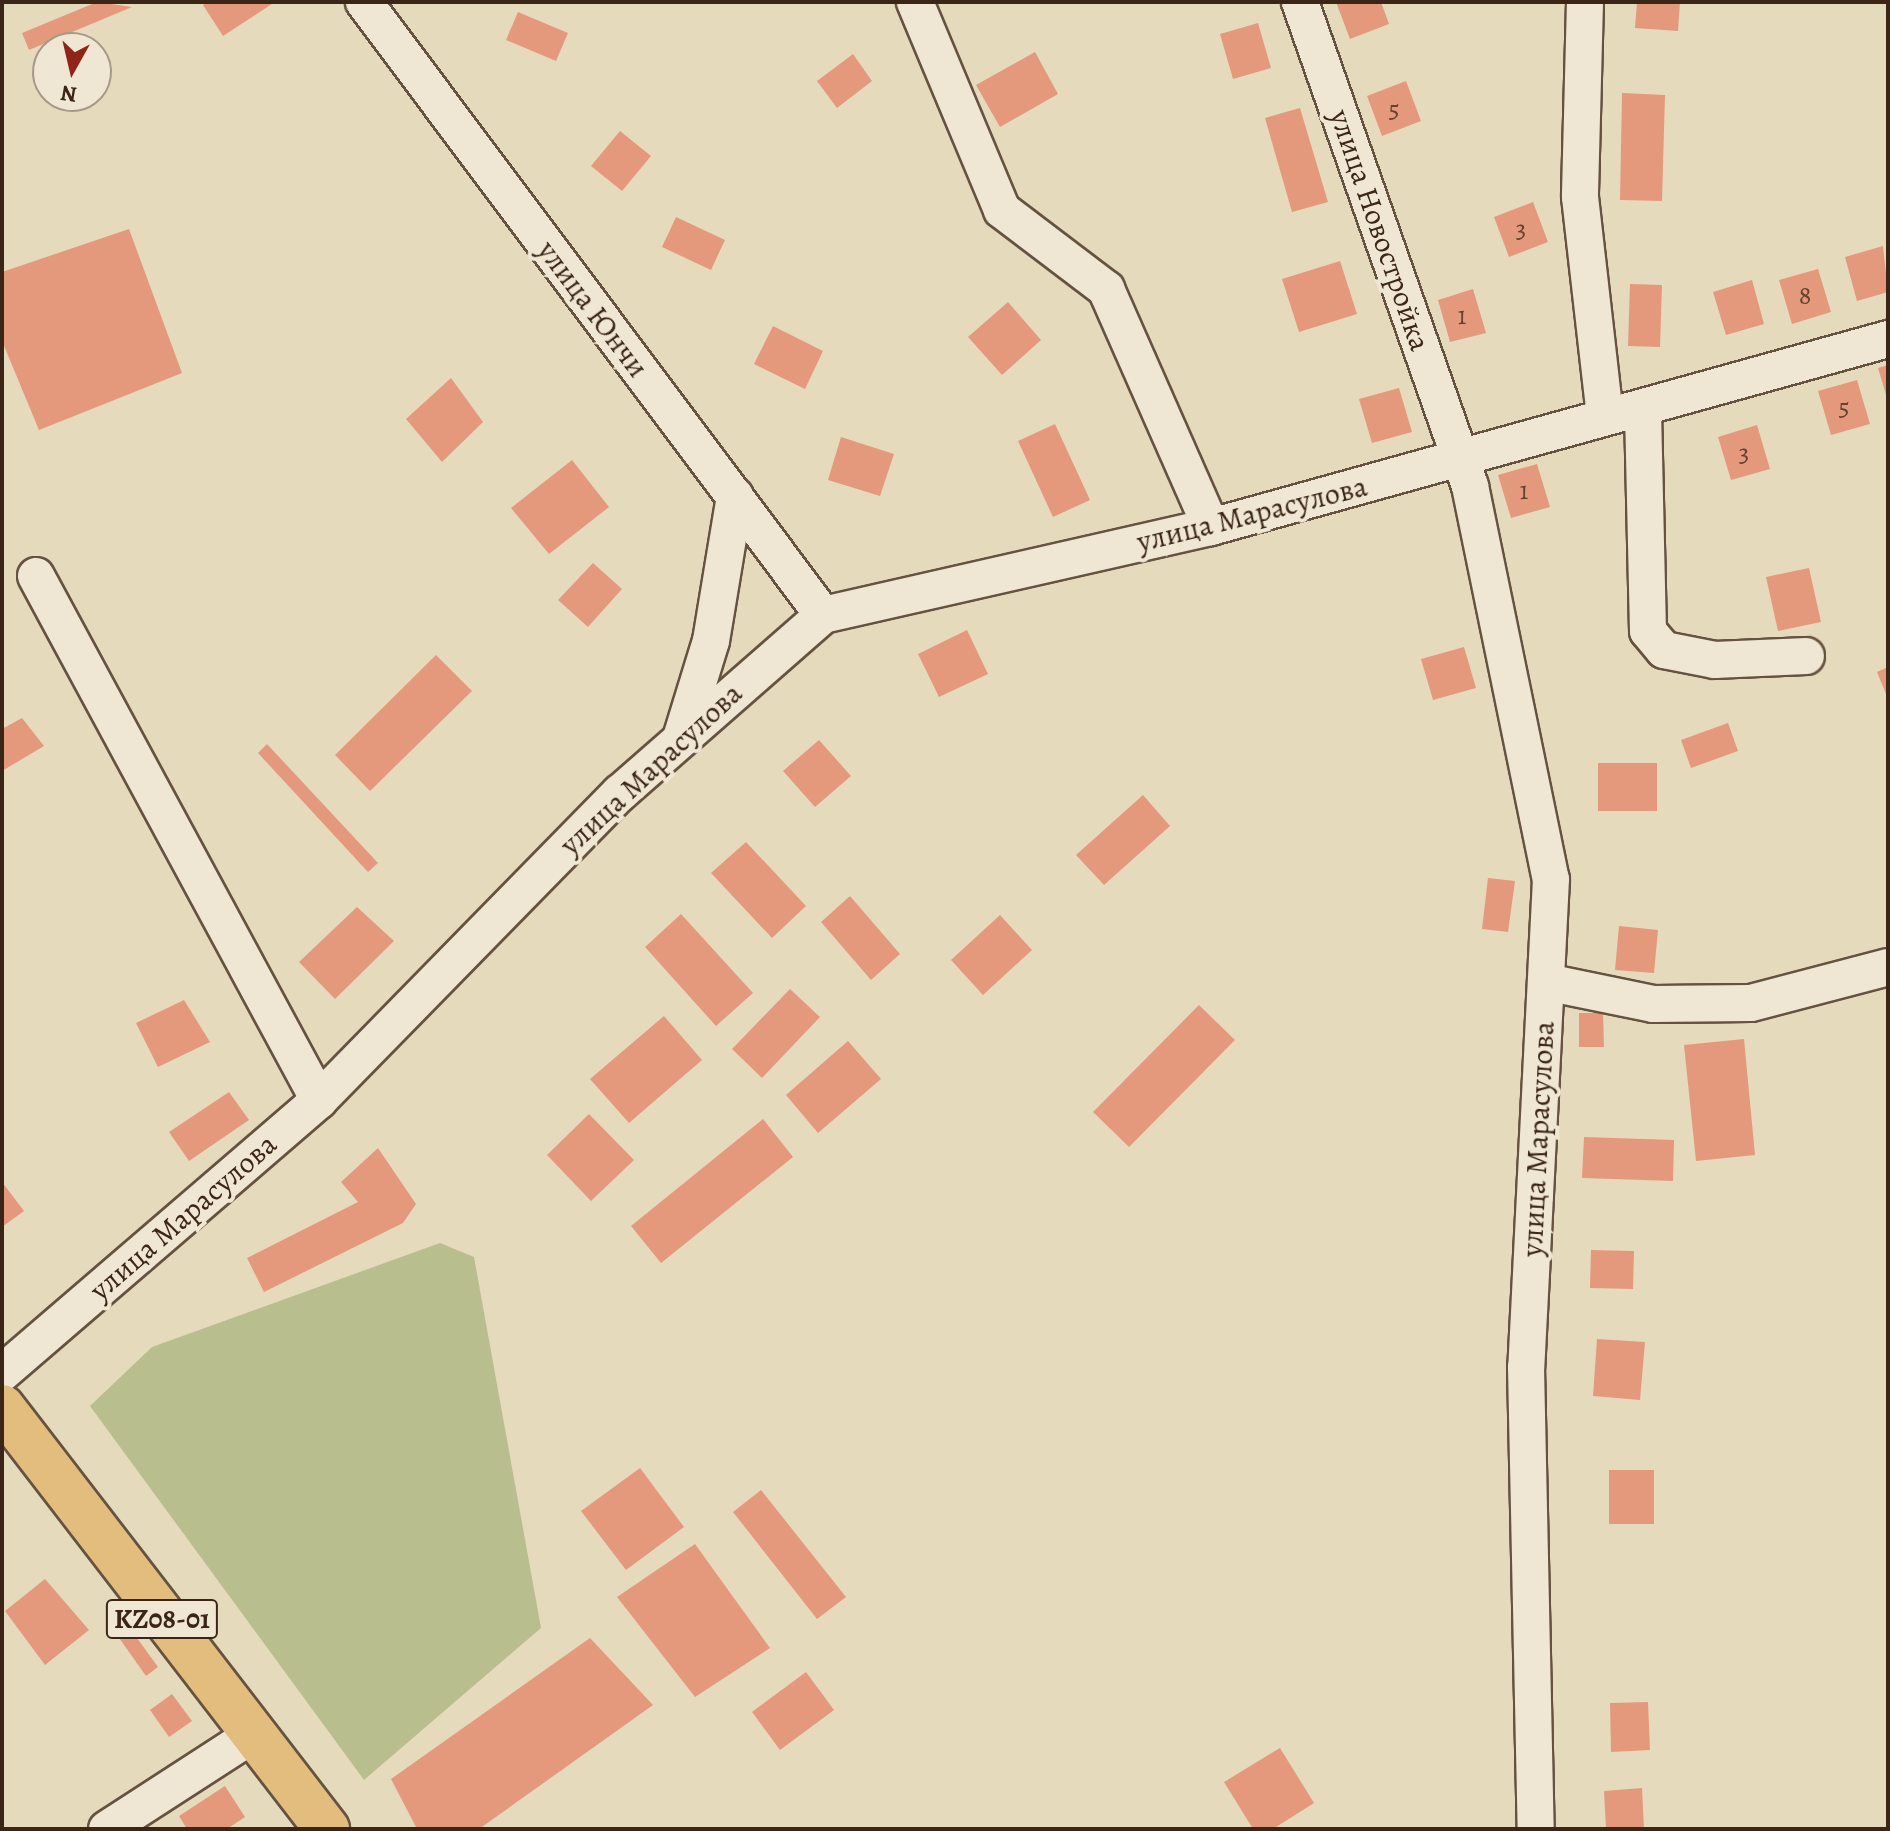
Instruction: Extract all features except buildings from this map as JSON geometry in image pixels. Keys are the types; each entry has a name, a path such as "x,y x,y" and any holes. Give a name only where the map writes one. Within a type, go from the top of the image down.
{"main road":[{"name":"KZ08-01","path":"2,1407 251,1736 327,1829"}],"street":[{"name":"улица Юнчи","path":"364,2 823,615"},
{"path":"915,2 1002,210 1106,289 1211,527"},
{"name":"улица Новостройка","path":"1300,2 1460,459"},
{"path":"1585,2 1580,197 1605,417"},
{"name":"улица Марасулова","path":"2,1373 319,1100 682,735 823,615 1211,527 1605,417 1643,411 1888,339"},
{"path":"1643,411 1648,631 1664,650 1715,660 1806,656"},
{"name":"улица Марасулова","path":"1460,459 1551,879 1526,1367 1536,1829"},
{"path":"682,735 711,641 735,496"},
{"path":"36,576 319,1100"},
{"path":"1546,982 1653,1004 1751,1003 1888,967"},
{"path":"107,1829 251,1736"}],"green space":[{"path":"440,1243 474,1257 541,1628 364,1780 90,1406 152,1347"}]}
